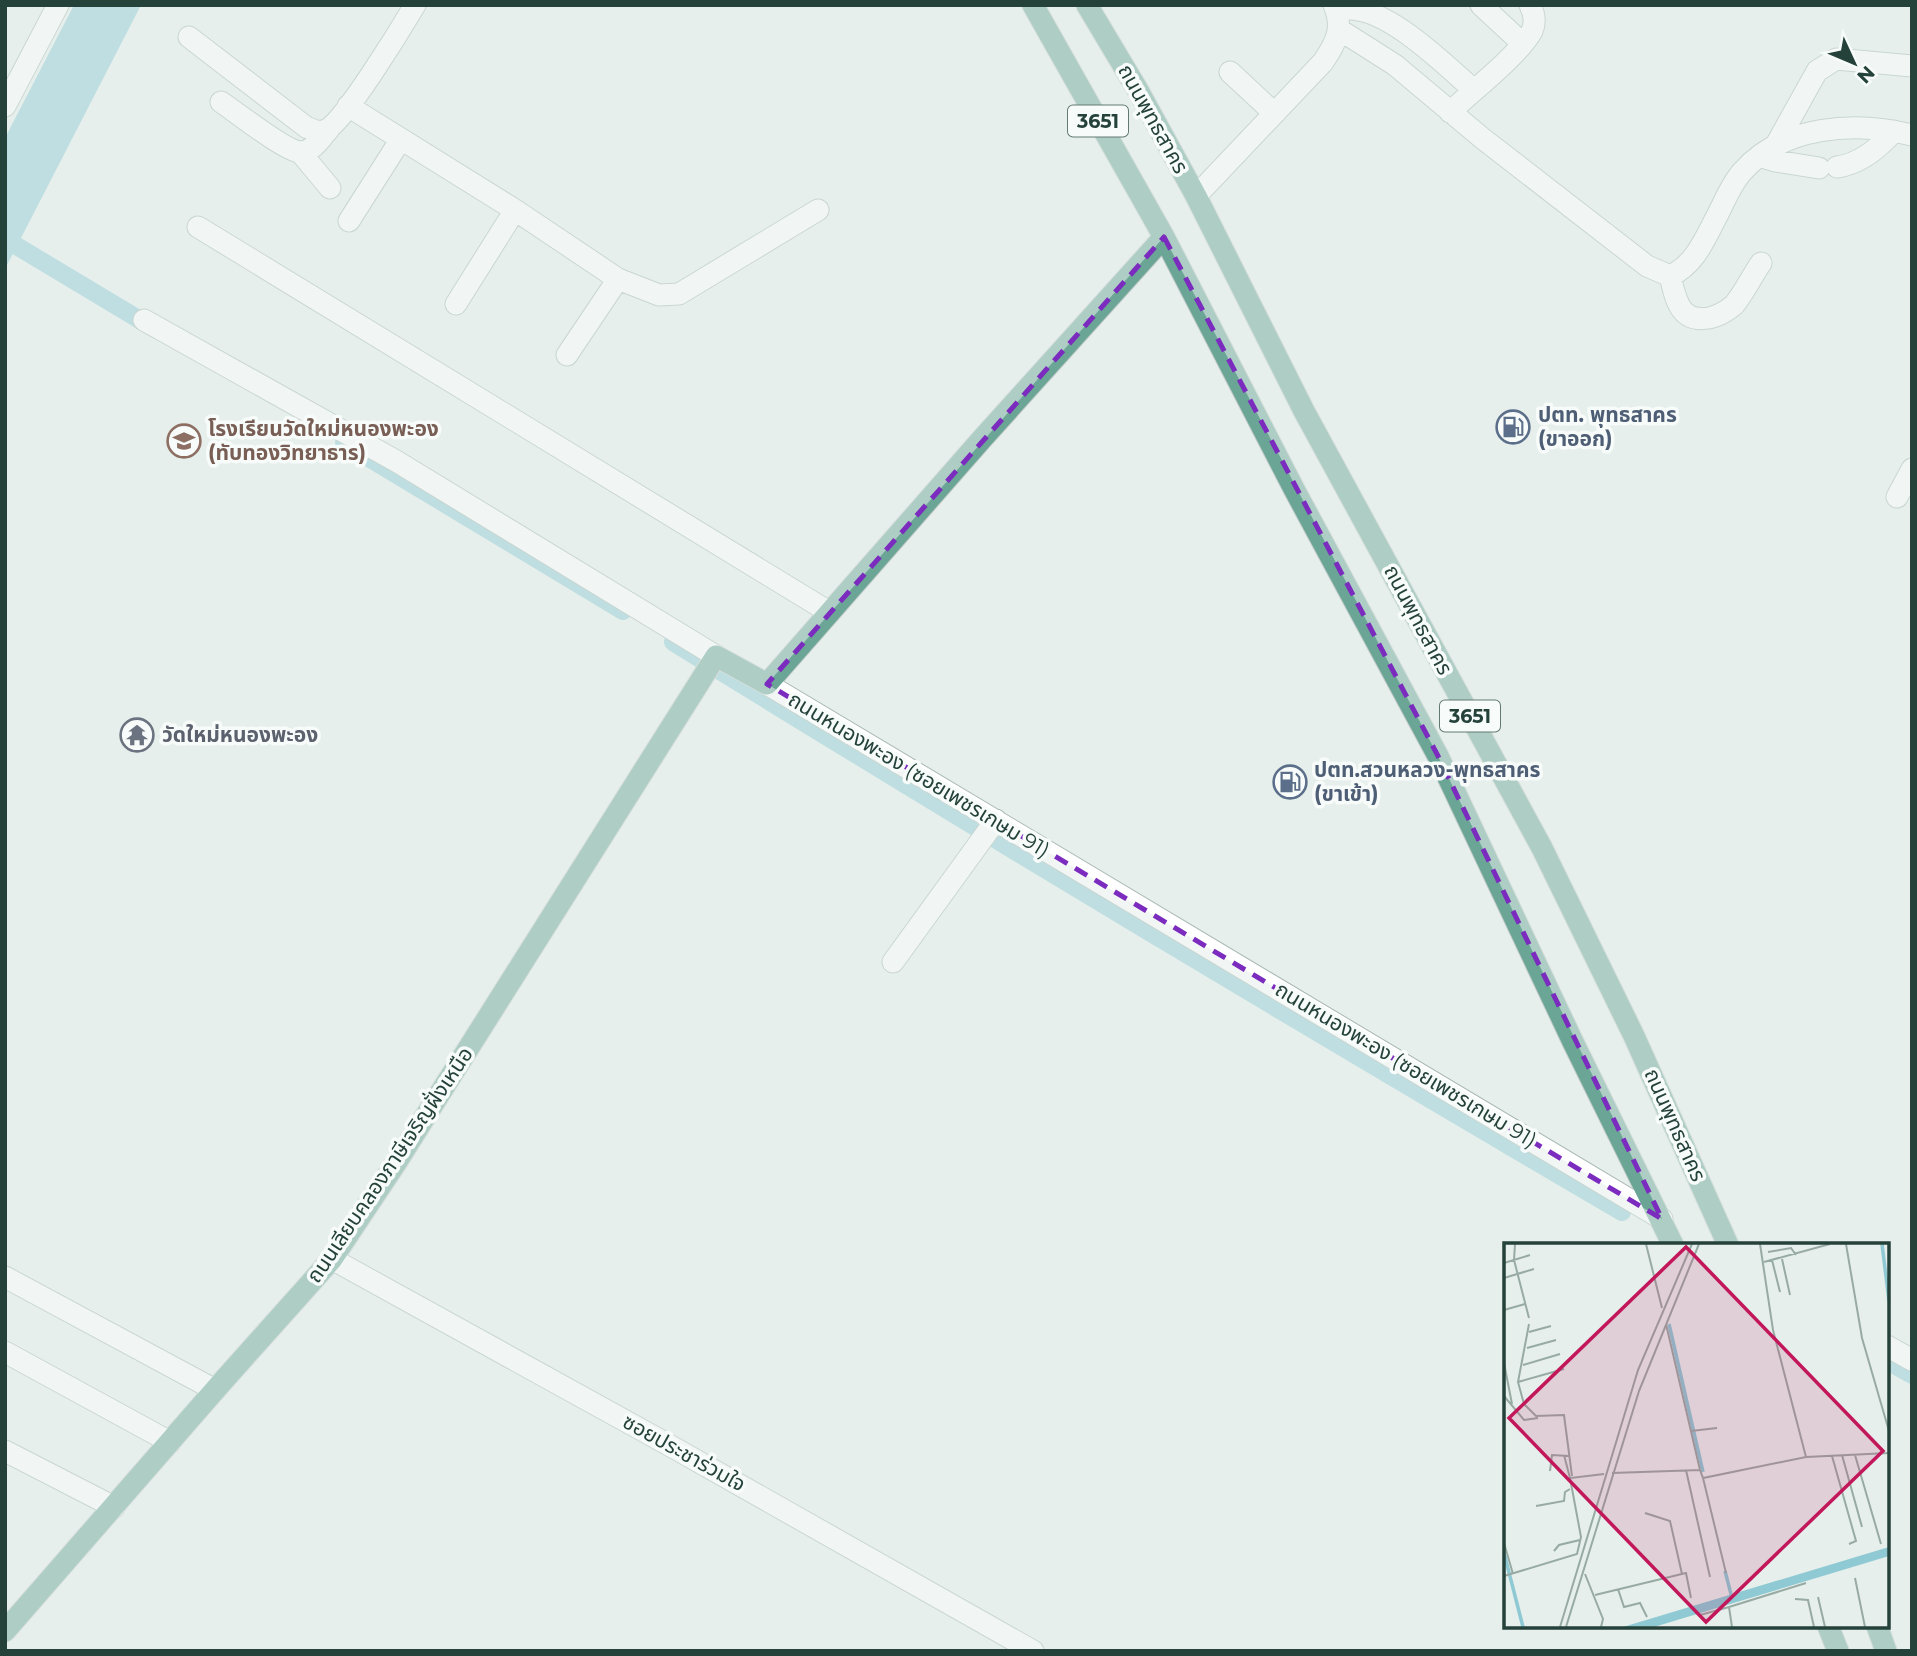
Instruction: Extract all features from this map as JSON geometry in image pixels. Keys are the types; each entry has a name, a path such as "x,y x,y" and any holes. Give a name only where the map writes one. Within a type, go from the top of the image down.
{"main road":[{"name":"3651","path":"1033,5 1164,237 1294,489 1438,755 1573,1042 1672,1243"},
{"name":"ถนนพุทธสาคร","path":"1087,5 1196,196 1304,411 1542,848 1634,1036 1727,1243"},
{"path":"767,684 1164,237"},
{"name":"ถนนหนองพะอง (ซอยเพชรเกษม 91)","path":"716,656 767,684"},
{"name":"ถนนเลียบคลองภาษีเจริญฝั่งเหนือ","path":"5,1631 332,1259 396,1163 716,656"},
{"path":"1829,1628 1838,1651"},
{"path":"1878,1628 1886,1651"}],"street":[{"path":"5,106 58,5"},
{"path":"300,152 312,149 348,106 415,5"},
{"path":"1481,5 1522,43"},
{"path":"1450,112 1533,30 1534,14 1530,5"},
{"path":"1336,15 1358,10 1378,16 1418,42 1474,90"},
{"path":"1196,196 1323,62 1335,45 1336,15"},
{"path":"1336,15 1450,112 1647,266 1670,276"},
{"path":"189,37 306,127 317,132 329,129"},
{"path":"1777,143 1818,71 1836,59 1912,66"},
{"path":"1230,72 1274,113"},
{"path":"221,102 287,147 300,152 330,188"},
{"path":"348,106 515,210 618,279 659,295 679,293 818,210"},
{"path":"1670,276 1694,259 1740,174 1777,143 1824,130 1903,133"},
{"path":"1759,156 1774,161 1828,167 1845,166 1903,133"},
{"path":"349,221 401,139"},
{"path":"456,304 515,210"},
{"path":"198,227 829,612"},
{"path":"1670,276 1678,304 1689,316 1699,320 1718,316 1733,306 1761,263"},
{"path":"567,355 618,279"},
{"name":"ถนนหนองพะอง (ซอยเพชรเกษม 91)","path":"144,320 396,461 716,656"},
{"path":"1897,498 1912,469"},
{"name":"ถนนหนองพะอง (ซอยเพชรเกษม 91)","path":"767,684 1662,1219"},
{"path":"894,962 996,820"},
{"name":"ซอยประชาร่วมใจ","path":"332,1259 657,1438 1033,1651"},
{"path":"5,1277 215,1390"},
{"path":"1889,1347 1912,1360"},
{"path":"5,1352 170,1441"},
{"path":"5,1451 114,1507"}],"highlighted area":[{"path":"1164,237 1438,756 1662,1219 767,684"}],"water":[{"path":"74,5 141,5 5,269 5,138"}],"waterway":[{"path":"5,239 155,329"},
{"path":"344,443 623,611"},
{"path":"673,642 1146,930 1622,1212"},
{"path":"1889,1362 1912,1375"}],"place":[{"name":"ปตท. พุทธสาคร (ขาออก)","path":"1513,427"},
{"name":"โรงเรียนวัดใหม่หนองพะอง (ทับทองวิทยาธาร)","path":"184,441"},
{"name":"วัดใหม่หนองพะอง","path":"137,735"},
{"name":"ปตท.สวนหลวง-พุทธสาคร (ขาเข้า)","path":"1290,782"}]}
